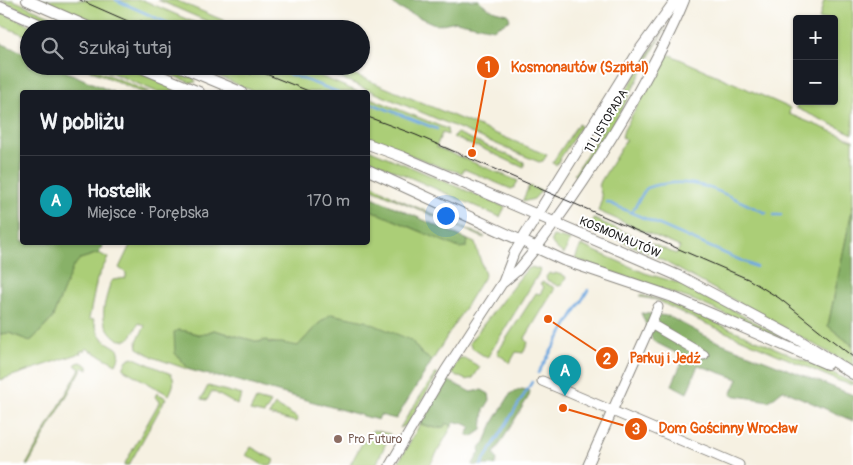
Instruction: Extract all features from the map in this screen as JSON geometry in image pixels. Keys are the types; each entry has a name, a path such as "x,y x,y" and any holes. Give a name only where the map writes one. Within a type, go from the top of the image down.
{"main road":[{"path":"28,0 73,20"},
{"name":"11 LISTOPADA","path":"521,242 639,51 676,0"},
{"name":"11 LISTOPADA","path":"536,248 579,189 631,106 674,26 684,0"},
{"path":"0,7 30,20"},
{"path":"158,75 194,90"},
{"path":"200,75 236,90"},
{"name":"KOSMONAUTÓW","path":"370,145 403,157 709,291 798,340 853,374"},
{"name":"KOSMONAUTÓW","path":"370,171 414,193 504,232 521,242 590,270 670,296 853,374"}],"street":[{"path":"390,465 445,371 503,282 514,253 521,242"},
{"path":"503,282 518,270 536,248"},
{"path":"588,465 658,307"},
{"path":"650,324 704,355"},
{"path":"542,381 739,465"}],"green space":[{"path":"0,0 13,0 59,20 45,20"},
{"path":"41,0 143,0 189,20 87,20"},
{"path":"158,0 175,0 223,20 204,20"},
{"path":"388,0 479,0 492,10 508,14 510,20 493,29 456,21 437,25 400,9"},
{"path":"824,0 853,0 853,134 796,108 797,105 838,105 838,15 820,15"},
{"path":"0,12 20,21 20,33 0,25"},
{"path":"666,26 622,109 580,178 574,175"},
{"path":"0,43 20,51 20,75 74,75 108,90 20,90 20,245 103,245 99,253 80,259 73,267 52,319 35,337 30,341 9,333 0,334"},
{"path":"666,53 790,108 789,114 853,140 853,205 828,326 853,346 853,366 649,253 590,227 594,219 676,254 680,247 598,211 602,198 599,186 601,181 626,140 622,137 624,130"},
{"path":"102,75 108,75 144,90 136,90"},
{"path":"117,75 147,75 176,90 152,90"},
{"path":"172,75 188,75 193,77 196,82 191,83"},
{"path":"216,75 317,75 353,90 250,90"},
{"path":"333,75 356,75 547,155 543,161 539,162"},
{"path":"370,98 447,129 448,135 442,133 436,147 518,181 514,188 511,189 464,169 462,173 443,168 370,139"},
{"path":"578,124 581,126 556,165 552,163"},
{"path":"457,133 524,162 524,168 453,137"},
{"path":"370,150 505,207 500,217 370,160"},
{"path":"370,183 398,199 484,238 370,188"},
{"path":"529,186 541,191 534,199 522,202"},
{"path":"370,196 468,240 467,247 459,248 370,210"},
{"path":"370,197 475,243 485,275 432,361 421,353 411,340 332,314 317,325 298,346 263,340 259,342 214,330 201,335 186,331 175,353 190,370 155,358 138,348 137,341 145,326 139,323 128,339 120,340 112,334 105,322 104,309 110,283 113,280 126,278 126,273 119,268 130,245 370,245"},
{"path":"853,205 853,346 828,326"},
{"path":"553,236 570,240 564,254 553,244 551,240"},
{"path":"581,245 645,273 685,285 794,344 693,300 575,259"},
{"path":"99,253 108,258 97,279 89,319 94,320 98,333 103,339 119,351 116,364 86,348 84,351 80,351 81,353 0,380 0,334 9,333 30,341 35,337 52,319 72,267 80,259"},
{"path":"532,267 541,270 487,358 472,348 469,343 526,270"},
{"path":"549,273 554,275 555,273 566,278 562,285 558,286 547,280 546,277"},
{"path":"543,282 553,287 554,290 525,338 528,343 523,353 516,352 510,363 497,353 536,293 540,294 544,287 540,284"},
{"path":"640,295 665,301 829,371 853,383 853,385 839,381 686,315 657,300 640,297"},
{"path":"641,313 668,316 711,339 853,395 853,421 783,390 769,401 731,395 738,379 698,365 687,393 672,385 684,357 653,341"},
{"path":"331,314 365,321 411,340 421,353 432,361 396,419 380,415 378,420 228,378 190,370 175,353 174,332 179,330 201,335 214,330 259,342 267,340 269,343 298,346 317,325"},
{"path":"132,357 171,374 174,382 169,395 123,369 127,360"},
{"path":"459,358 464,358 480,367 473,378 466,380 451,373"},
{"path":"81,362 88,366 88,370 83,367 28,465 26,465 80,369 75,365"},
{"path":"436,373 438,374 407,425 400,428 411,410"},
{"path":"447,380 471,392 482,390 489,394 490,400 484,410 482,430 472,437 467,434 471,427 463,423 455,422 452,426 446,423 444,427 436,428 420,424"},
{"path":"208,386 242,395 237,405 212,391 207,400 201,399"},
{"path":"522,389 530,391 529,396 494,454 497,460 495,465 472,465 480,452 479,448 485,442 494,421 511,393"},
{"path":"157,393 166,398 129,465 124,465 160,401 155,397"},
{"path":"256,399 271,403 264,414 250,411"},
{"path":"275,405 298,418 296,422 269,415"},
{"path":"446,423 452,426 430,465 397,465 420,424 436,428"},
{"path":"373,430 390,434 376,465 350,465 361,445"},
{"path":"251,447 274,460 272,465 263,465 246,455"}],"waterway":[{"path":"116,0 161,20"},
{"path":"292,75 333,90"},
{"path":"370,103 437,129"},
{"path":"632,212 646,189 657,185 678,183 705,186 766,213"},
{"path":"607,202 756,267"},
{"path":"774,215 781,215"},
{"path":"538,373 588,290"},
{"path":"481,465 532,382"}],"tram line":[{"path":"80,0 126,20"},
{"path":"268,75 306,90"},
{"path":"370,118 416,135 748,279 779,298 853,357"}],"place":[{"name":"Kosmonautów (Szpital)","path":"472,153"},
{"name":"Parkuj i Jedź","path":"548,319"},
{"name":"Hostelik","path":"565,396"},
{"name":"Dom Gościnny Wrocław","path":"563,408"},
{"name":"Pro Futuro","path":"338,439"}]}
